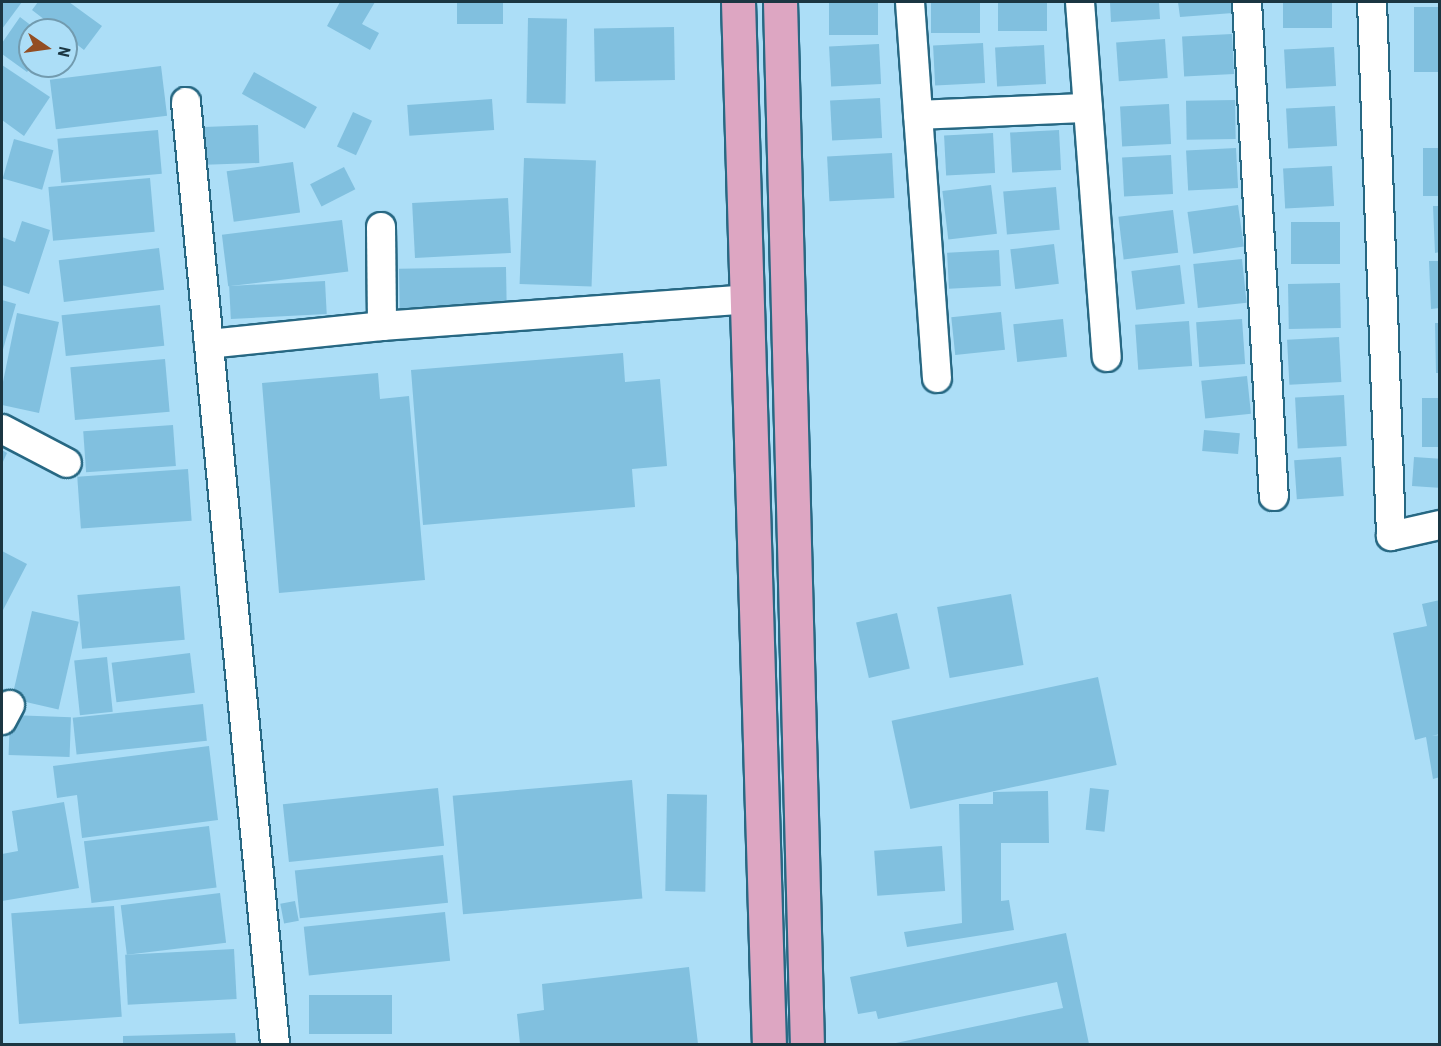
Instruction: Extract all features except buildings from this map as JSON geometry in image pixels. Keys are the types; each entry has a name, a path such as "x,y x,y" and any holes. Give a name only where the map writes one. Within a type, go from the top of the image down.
{"main road":[{"path":"738,2 769,1044"},
{"path":"780,2 807,1044"},
{"path":"759,726 800,719"}],"street":[{"path":"910,2 937,378"},
{"path":"1080,2 1107,357"},
{"path":"1247,2 1274,496"},
{"path":"1372,2 1391,536 1440,525"},
{"path":"186,102 275,1044"},
{"path":"918,115 1088,108"},
{"path":"381,227 382,326"},
{"path":"209,344 382,326 747,299"},
{"path":"2,429 67,463"}]}
